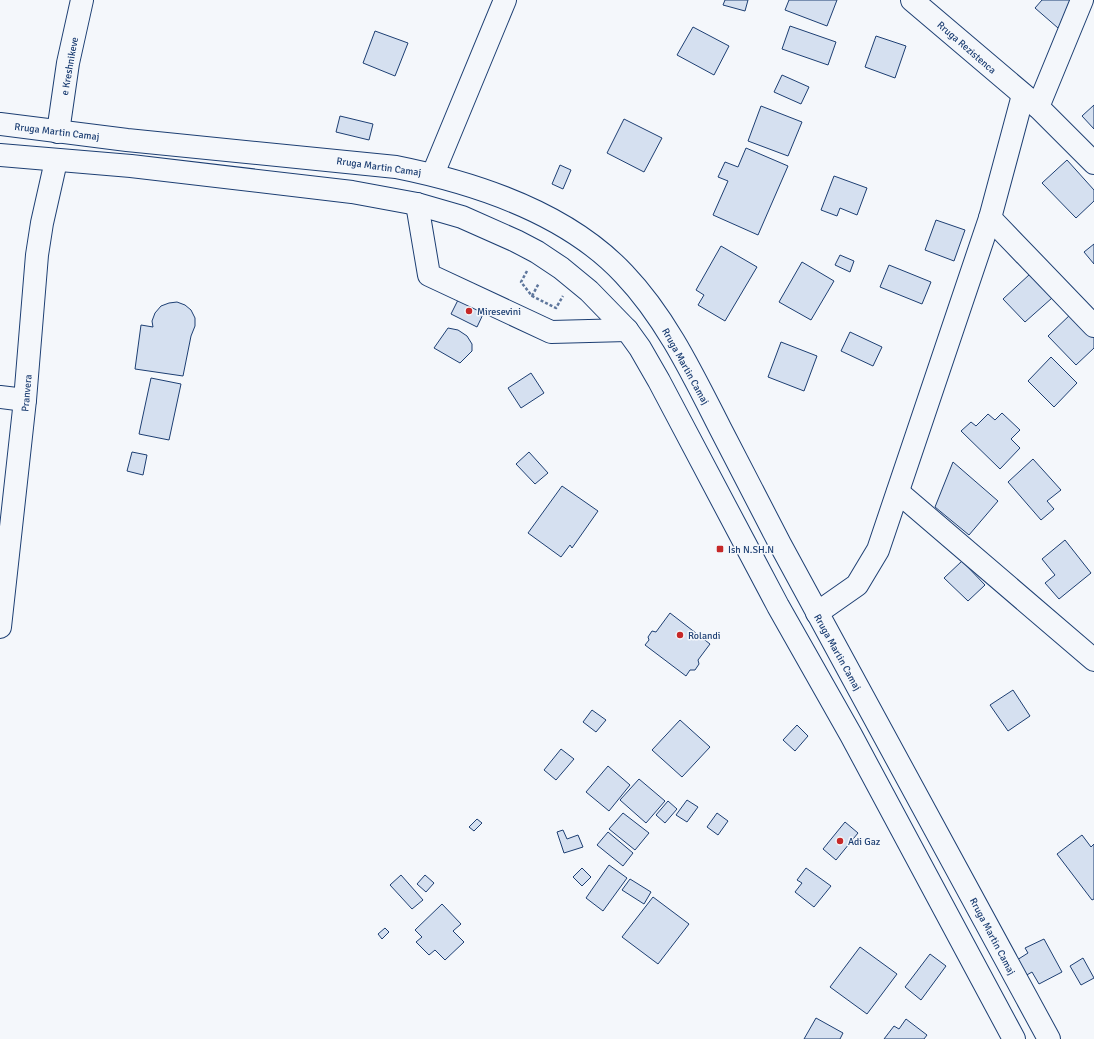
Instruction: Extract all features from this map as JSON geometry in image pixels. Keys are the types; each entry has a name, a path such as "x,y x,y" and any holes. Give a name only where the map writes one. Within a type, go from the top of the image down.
{"main road":[{"name":"e Kreshnikeve","path":"58,132 68,63 82,0"},
{"path":"433,174 505,0"},
{"name":"Rruga Rezistenca","path":"912,0 1030,101 1094,164"},
{"path":"817,613 857,585 878,550 1030,101 1082,0"},
{"name":"Rruga Martin Camaj","path":"0,124 58,132 341,160 396,167 433,174 496,194 553,220 579,237 625,274 662,322 679,350 817,613 1049,1039"},
{"path":"0,155 131,166 352,192 417,204 462,218 516,241 537,252 561,268 589,291 627,330 640,348 659,381 778,606 851,735 1014,1039"},
{"name":"Pranvera","path":"0,626 26,400 37,255 42,223 56,160"},
{"path":"417,204 429,275 551,332 627,330"},
{"path":"990,218 1094,326"},
{"path":"0,397 26,400"},
{"path":"898,492 1094,660"}],"path":[{"path":"537,252 521,282 532,296 556,308 574,279"},
{"path":"532,296 539,283"}],"building":[{"path":"725,0 748,0 745,11 723,5"},
{"path":"789,0 837,0 827,26 785,10"},
{"path":"1042,0 1073,0 1078,4 1058,28 1035,8"},
{"path":"790,26 836,42 828,65 782,49"},
{"path":"693,27 729,46 714,75 677,55"},
{"path":"375,31 408,43 395,76 363,63"},
{"path":"876,36 906,46 895,78 865,67"},
{"path":"782,75 809,87 801,104 774,92"},
{"path":"1094,105 1094,129 1082,116"},
{"path":"761,106 802,122 788,156 748,141"},
{"path":"340,116 373,124 369,140 336,132"},
{"path":"624,119 662,138 644,172 607,153"},
{"path":"746,148 788,166 758,235 713,215 728,181 718,177 725,162 738,167"},
{"path":"1067,160 1094,190 1094,201 1076,218 1042,183"},
{"path":"560,165 571,170 563,189 552,184"},
{"path":"834,176 867,188 857,215 840,208 837,216 821,210"},
{"path":"936,220 965,230 954,261 925,250"},
{"path":"1094,244 1094,264 1084,252"},
{"path":"721,246 757,267 725,321 698,305 704,295 696,290"},
{"path":"840,255 854,261 850,272 835,265"},
{"path":"802,262 834,281 811,320 779,302"},
{"path":"889,265 931,282 922,304 880,287"},
{"path":"1030,274 1052,298 1025,322 1003,299"},
{"name":"Miresevini","path":"460,296 486,308 477,327 451,314"},
{"path":"177,302 185,305 191,310 195,318 195,326 191,336 183,376 135,369 141,325 153,327 152,321 155,313 161,306"},
{"path":"1072,313 1094,337 1094,348 1076,365 1048,336"},
{"path":"448,328 458,330 467,336 472,344 472,351 460,363 434,348"},
{"path":"850,332 882,347 873,366 841,351"},
{"path":"781,342 817,356 804,391 768,377"},
{"path":"1051,357 1077,383 1054,407 1028,381"},
{"path":"531,373 544,393 521,408 508,388"},
{"path":"151,378 181,384 169,440 139,434"},
{"path":"1002,413 1020,430 1011,439 1020,448 1000,469 961,431 971,422 976,426 988,414 995,420"},
{"path":"132,452 147,455 143,475 127,471"},
{"path":"529,452 548,473 535,484 516,464"},
{"path":"1033,459 1061,490 1047,501 1054,509 1041,520 1008,482"},
{"path":"953,462 998,501 969,535 935,507"},
{"path":"562,486 598,511 572,548 570,545 561,557 528,533"},
{"path":"1065,540 1091,573 1059,599 1045,583 1055,575 1042,559"},
{"path":"962,561 985,585 968,601 944,578"},
{"path":"670,613 710,644 698,660 699,664 695,670 690,670 686,676 645,645 649,640 648,637 652,631 656,632"},
{"path":"1013,690 1030,716 1008,731 990,705"},
{"path":"592,710 606,720 596,732 583,722"},
{"path":"680,720 710,747 682,777 652,750"},
{"path":"797,725 808,736 795,751 783,740"},
{"path":"561,749 574,759 556,780 544,770"},
{"path":"608,766 630,785 609,811 586,792"},
{"path":"639,779 665,801 646,823 620,800"},
{"path":"687,800 698,807 687,822 676,815"},
{"path":"668,801 677,809 665,823 656,815"},
{"path":"623,813 649,833 635,850 609,829"},
{"path":"717,813 728,821 718,835 707,827"},
{"path":"477,819 482,823 474,831 469,827"},
{"name":"Adi Gaz","path":"845,822 858,833 836,860 823,849"},
{"path":"563,830 567,839 578,835 583,847 564,853 557,832"},
{"path":"608,832 633,853 623,866 597,845"},
{"path":"1082,835 1091,847 1094,844 1094,899 1092,900 1057,854"},
{"path":"609,865 627,878 603,911 586,898"},
{"path":"582,868 591,877 582,886 573,877"},
{"path":"806,868 831,886 814,907 795,892 802,883 797,880"},
{"path":"401,875 423,900 412,909 390,885"},
{"path":"425,875 434,883 426,892 417,884"},
{"path":"630,879 651,892 644,904 622,890"},
{"path":"653,897 689,924 658,964 622,937"},
{"path":"442,904 461,924 453,931 464,942 445,960 435,950 429,955 416,942 422,937 415,930"},
{"path":"385,928 389,932 382,939 378,934"},
{"path":"1044,939 1062,972 1039,984 1032,972 1025,976 1017,960 1028,953 1025,948"},
{"path":"860,947 897,974 867,1014 830,987"},
{"path":"930,954 946,966 921,1000 905,987"},
{"path":"1083,958 1094,978 1081,985 1070,966"},
{"path":"816,1018 843,1033 840,1039 804,1039"},
{"path":"906,1019 927,1035 924,1039 884,1039 894,1026 899,1029"}],"place":[{"name":"Miresevini","path":"469,311"},
{"name":"Ish N.SH.N","path":"720,549"},
{"name":"Rolandi","path":"680,635"},
{"name":"Adi Gaz","path":"840,841"}]}
